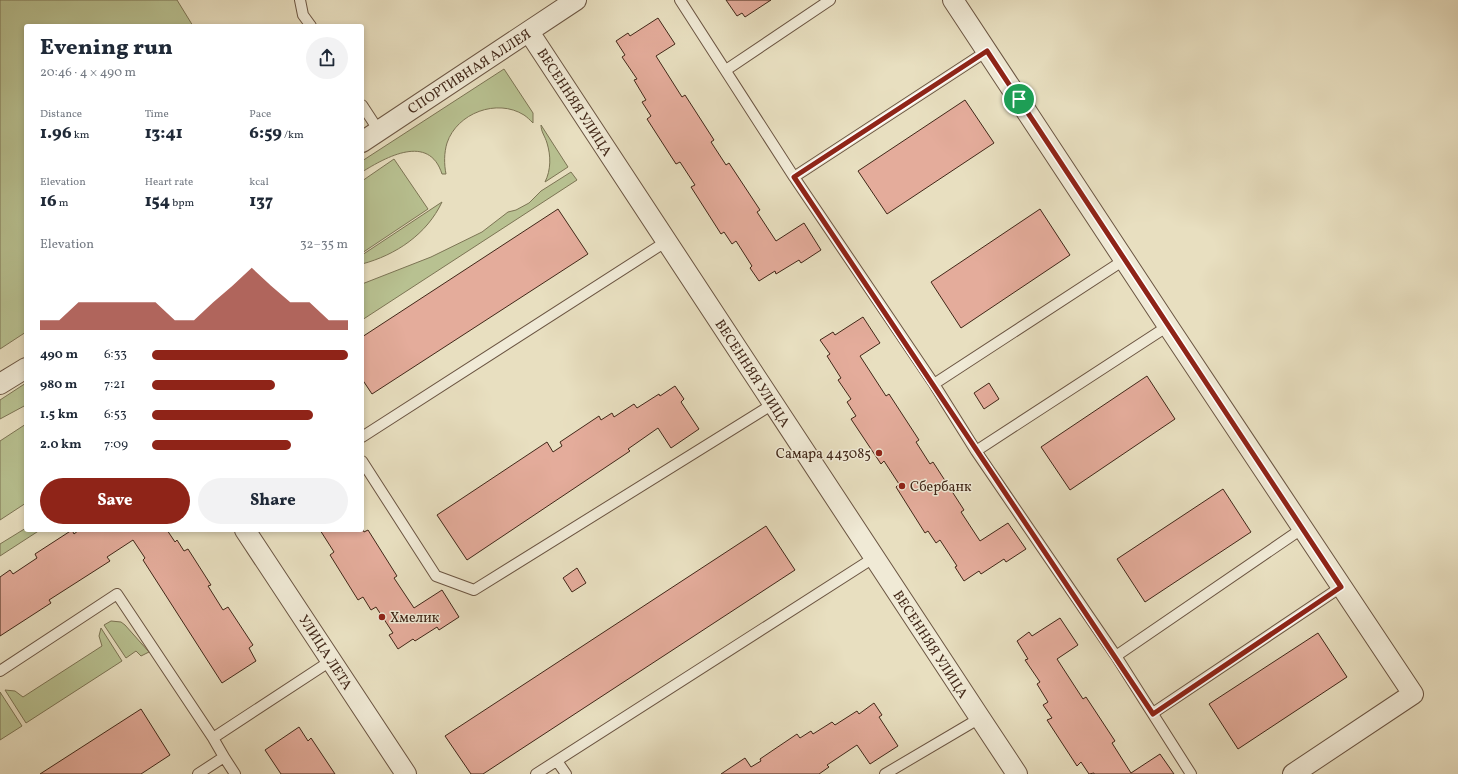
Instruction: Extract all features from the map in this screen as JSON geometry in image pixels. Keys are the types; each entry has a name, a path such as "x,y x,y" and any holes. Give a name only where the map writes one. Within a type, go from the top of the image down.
{"street":[{"name":"СПОРТИВНАЯ АЛЛЕЯ","path":"364,141 576,0"},
{"path":"953,0 1413,694 1293,774"},
{"name":"ВЕСЕННЯЯ УЛИЦА","path":"529,32 1018,774"},
{"path":"0,384 24,369"},
{"name":"УЛИЦА ЛЕТА","path":"246,532 406,774"}],"lane":[{"path":"300,0 303,15 310,24"},
{"path":"680,0 794,177 934,384 976,451 1116,656 1191,774"},
{"path":"726,70 830,0"},
{"path":"794,177 987,51"},
{"path":"364,108 379,131"},
{"path":"364,436 667,241"},
{"path":"934,384 1124,260"},
{"path":"976,451 1168,326"},
{"path":"364,464 436,576 474,590 773,404"},
{"path":"1116,656 1303,528"},
{"path":"536,774 875,556"},
{"path":"1153,714 1341,587"},
{"path":"0,671 117,594 213,738 235,774"},
{"path":"213,738 332,660"},
{"path":"885,774 980,718"},
{"path":"198,774 224,757"},
{"path":"557,761 566,774"}],"green space":[{"path":"0,0 177,0 192,24 24,24 24,333 0,349"},
{"path":"504,69 533,113 533,123 524,115 513,110 502,108 490,108 469,116 452,132 447,143 445,151 446,174 442,174 436,162 427,154 417,151 394,155 364,171 364,160"},
{"path":"541,125 568,167 545,182 550,158"},
{"path":"394,159 428,209 364,252 364,180"},
{"path":"571,172 577,180 364,319 364,283 431,257 482,232 508,212 516,210 529,203 541,191"},
{"path":"442,202 428,224 409,242 387,255 364,263 364,254"},
{"path":"24,384 24,406 0,419 0,400"},
{"path":"24,425 24,504 0,520 0,441"},
{"path":"24,529 24,532 37,532 0,556 0,544"},
{"path":"111,621 121,622 125,625 149,652 141,656 136,651 126,658 104,625"},
{"path":"101,628 122,661 26,723 5,690 15,691 23,697 102,646 99,636"},
{"path":"0,692 22,726 0,740"}],"building":[{"path":"726,0 771,0 745,17 742,13 737,16"},
{"path":"658,18 675,44 656,56 682,97 685,95 714,140 711,142 726,165 729,163 760,210 757,212 776,241 804,223 821,250 801,263 799,260 776,274 775,271 759,281 750,268 752,266 736,241 732,244 724,232 721,234 691,187 695,185 680,162 676,164 647,119 651,116 642,102 646,100 634,80 637,79 622,57 625,55 616,41 628,33 630,36"},
{"path":"965,100 994,143 887,214 858,171"},
{"path":"558,209 588,254 372,394 364,382 364,336"},
{"path":"1040,209 1070,255 961,328 931,282"},
{"path":"863,317 880,343 860,356 886,396 889,394 919,440 916,442 930,464 933,462 964,510 961,512 980,541 1008,523 1026,549 1006,562 1004,559 981,574 979,571 964,581 955,567 957,566 940,540 936,543 928,531 925,533 896,487 899,484 884,461 881,464 851,419 856,416 847,402 851,399 838,380 841,378 827,356 830,354 820,340 833,332 835,335"},
{"path":"1147,376 1175,419 1070,490 1041,447"},
{"path":"989,383 999,399 984,409 974,393"},
{"path":"675,386 684,399 681,402 699,429 671,448 658,428 628,449 630,451 467,560 437,515 547,442 553,452 562,446 560,442 599,416 601,420 612,413 614,417 634,404 637,408"},
{"path":"1223,489 1251,532 1145,602 1117,559"},
{"path":"766,526 795,570 483,774 471,774 445,736"},
{"path":"368,530 397,576 394,578 414,608 442,590 459,617 439,630 437,627 415,641 413,639 398,649 389,635 393,633 376,607 371,610 363,597 358,600 330,555 334,552 321,532 364,532"},
{"path":"69,532 73,532 74,534 76,532 168,532 175,542 177,540 184,551 188,549 211,585 208,586 223,610 228,607 253,645 249,648 256,661 222,683 143,560 145,558 133,540 107,557 110,561 49,600 51,603 0,636 0,577 10,570 13,574 37,558 35,554"},
{"path":"577,568 586,583 572,592 563,578"},
{"path":"1060,618 1078,645 1057,659 1083,699 1086,697 1115,741 1112,743 1131,773 1160,754 1174,774 1089,774 1081,762 1077,766 1047,720 1052,718 1043,705 1048,702 1037,684 1040,682 1025,660 1028,659 1017,641 1029,632 1032,636"},
{"path":"1318,633 1347,677 1238,749 1209,704"},
{"path":"874,703 882,715 879,717 898,746 870,764 857,745 827,765 829,767 819,774 721,774 745,758 751,767 761,761 760,759 797,734 800,738 811,731 813,734 832,722 835,725 857,711 859,714"},
{"path":"141,709 170,755 141,774 40,774"},
{"path":"299,727 308,741 311,738 335,774 281,774 265,750"}],"place":[{"name":"Самара 443085","path":"879,453"},
{"name":"Сбербанк","path":"902,486"},
{"name":"Хмелик","path":"382,617"}],"route":[{"path":"987,51 1019,99 1341,587 1153,714 1116,656 976,451 934,384 794,177 987,51"}]}
